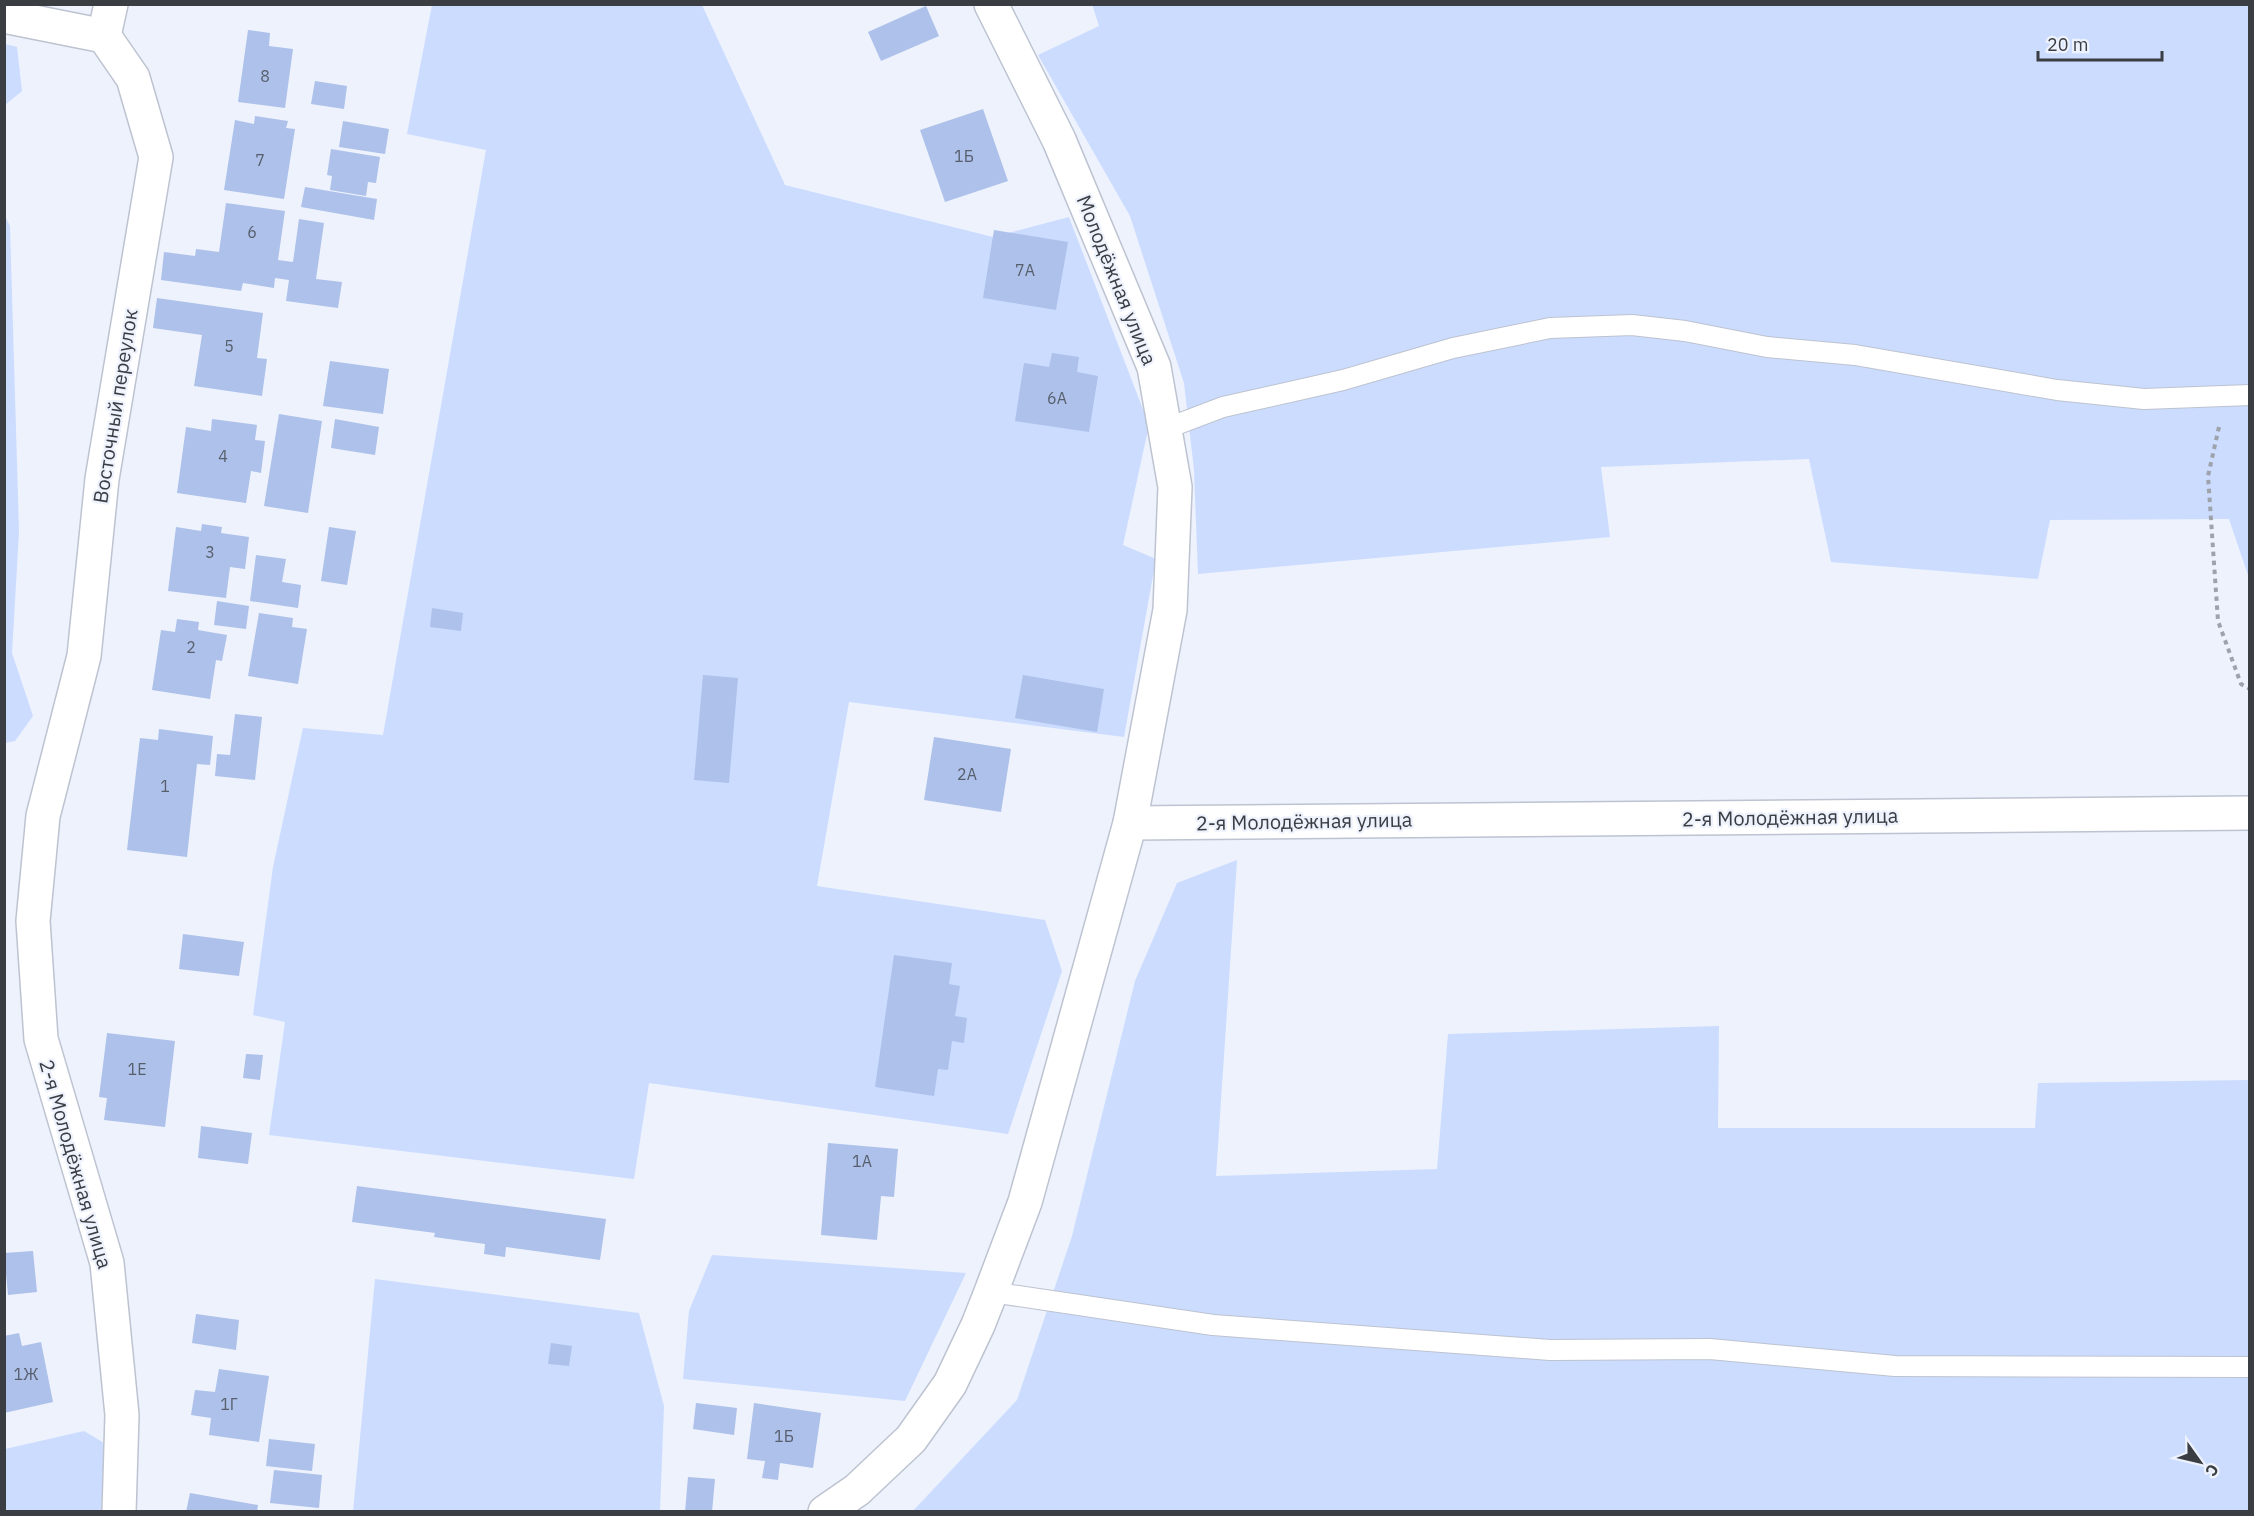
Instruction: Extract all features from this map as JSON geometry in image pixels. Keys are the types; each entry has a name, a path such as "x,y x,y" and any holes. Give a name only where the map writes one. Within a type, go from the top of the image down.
{"street":[{"path":"4,16 104,36 111,4"},
{"name":"Молодёжная улица","path":"990,4 1059,140 1154,367 1175,487 1170,610 1130,823"},
{"name":"Восточный переулок","path":"43,816 84,656 102,479 156,157 133,78 104,36"},
{"name":"2-я Молодёжная улица","path":"1130,823 2250,813"},
{"name":"2-я Молодёжная улица","path":"43,816 33,921 41,1039 107,1263 122,1415 119,1512"},
{"path":"825,1512 856,1490 911,1439 950,1384 978,1324 1025,1202 1130,823"}],"lane":[{"path":"1165,429 1223,408 1343,380 1453,348 1550,328 1632,325 1685,331 1767,347 1855,355 2057,390 2144,399 2250,395"},
{"path":"991,1292 1213,1325 1550,1350 1710,1349 1895,1366 2250,1367"}],"path":[{"path":"2225,397 2208,476 2218,621 2241,684 2250,689"}],"shaded area":[{"path":"1092,4 2249,6 2249,578 2229,519 2050,520 2038,579 1831,562 1809,459 1601,467 1610,537 1198,574 1194,470 1184,383 1130,216 1038,55 1099,26"},
{"path":"432,5 702,5 785,185 993,237 1069,217 1149,425 1123,545 1156,559 1124,737 849,702 817,886 1045,920 1062,971 1008,1134 649,1083 634,1179 269,1135 285,1022 253,1015 273,867 303,728 383,735 486,150 407,134"},
{"path":"5,44 17,47 22,91 5,105"},
{"path":"5,216 10,226 19,532 12,653 33,716 15,741 5,743"},
{"path":"1237,860 1216,1176 1437,1169 1448,1034 1719,1026 1718,1128 2035,1128 2038,1083 2249,1080 2249,1511 912,1512 1017,1400 1072,1236 1135,981 1177,883"},
{"path":"712,1255 966,1273 905,1401 683,1379 689,1311"},
{"path":"375,1279 639,1313 664,1406 660,1511 353,1512"},
{"path":"84,1431 104,1443 101,1511 5,1511 5,1449"}],"building":[{"path":"926,6 939,36 881,61 868,32"},
{"path":"248,30 270,33 269,46 293,49 285,108 238,102"},
{"path":"315,81 347,86 344,109 311,104"},
{"path":"983,109 1008,181 945,202 920,130"},
{"path":"255,116 288,121 286,128 295,129 284,199 224,190 235,120 254,124"},
{"path":"343,121 389,129 385,154 339,147"},
{"path":"331,149 380,157 376,183 368,182 366,196 330,190 332,176 327,175"},
{"path":"305,187 377,199 374,220 301,207"},
{"path":"226,203 285,211 278,260 293,262 299,219 324,223 316,279 342,282 338,308 286,301 289,280 275,278 274,288 243,283 241,291 161,280 164,252 195,256 196,249 219,252"},
{"path":"994,230 1068,242 1056,310 983,298"},
{"path":"157,298 263,313 257,358 267,359 262,396 194,386 202,335 153,328"},
{"path":"1052,353 1079,357 1077,372 1098,376 1089,432 1015,421 1024,363 1049,367"},
{"path":"330,361 389,369 383,414 323,406"},
{"path":"279,414 322,421 308,513 264,506"},
{"path":"212,419 257,425 255,440 265,441 261,473 251,471 246,503 177,493 186,427 211,431"},
{"path":"335,419 379,427 375,455 331,448"},
{"path":"202,524 222,527 221,533 249,537 245,569 230,567 226,598 168,591 176,527 201,531"},
{"path":"329,527 356,531 347,585 321,581"},
{"path":"256,555 286,559 282,582 301,585 298,608 250,601"},
{"path":"217,601 249,606 246,629 214,625"},
{"path":"432,608 463,613 461,631 430,627"},
{"path":"259,613 293,618 292,627 307,629 298,684 248,676"},
{"path":"177,619 199,622 198,630 227,635 222,661 216,660 210,699 152,690 161,630 175,632"},
{"path":"703,675 738,678 729,783 694,780"},
{"path":"1023,675 1104,689 1097,732 1015,718"},
{"path":"235,714 262,717 255,780 215,776 217,754 230,755"},
{"path":"159,729 213,736 210,765 197,764 187,857 127,850 140,738 158,740"},
{"path":"934,737 1011,749 1001,812 924,800"},
{"path":"183,934 244,942 239,976 179,969"},
{"path":"894,955 952,963 949,984 960,986 955,1016 967,1018 964,1043 952,1041 948,1070 938,1069 934,1096 875,1087"},
{"path":"107,1033 175,1041 165,1127 104,1120 107,1098 99,1097"},
{"path":"246,1054 263,1055 260,1080 243,1078"},
{"path":"201,1126 252,1133 248,1164 198,1158"},
{"path":"828,1143 898,1149 894,1197 881,1196 877,1240 821,1235"},
{"path":"357,1186 606,1219 600,1260 506,1247 505,1257 484,1254 485,1244 434,1237 435,1233 352,1222"},
{"path":"33,1251 37,1292 8,1295 4,1253"},
{"path":"196,1314 239,1320 236,1350 192,1343"},
{"path":"19,1333 22,1346 41,1342 53,1402 4,1413 4,1336"},
{"path":"551,1343 572,1346 569,1366 548,1364"},
{"path":"219,1369 269,1376 259,1442 209,1435 211,1418 191,1415 195,1390 215,1392"},
{"path":"696,1403 737,1408 734,1435 693,1429"},
{"path":"754,1403 821,1413 813,1468 780,1463 778,1480 762,1478 765,1461 747,1459"},
{"path":"269,1439 315,1444 312,1471 266,1466"},
{"path":"274,1470 322,1475 319,1508 270,1503"},
{"path":"688,1477 715,1479 712,1512 685,1512"},
{"path":"190,1493 258,1505 257,1512 186,1512"}]}
